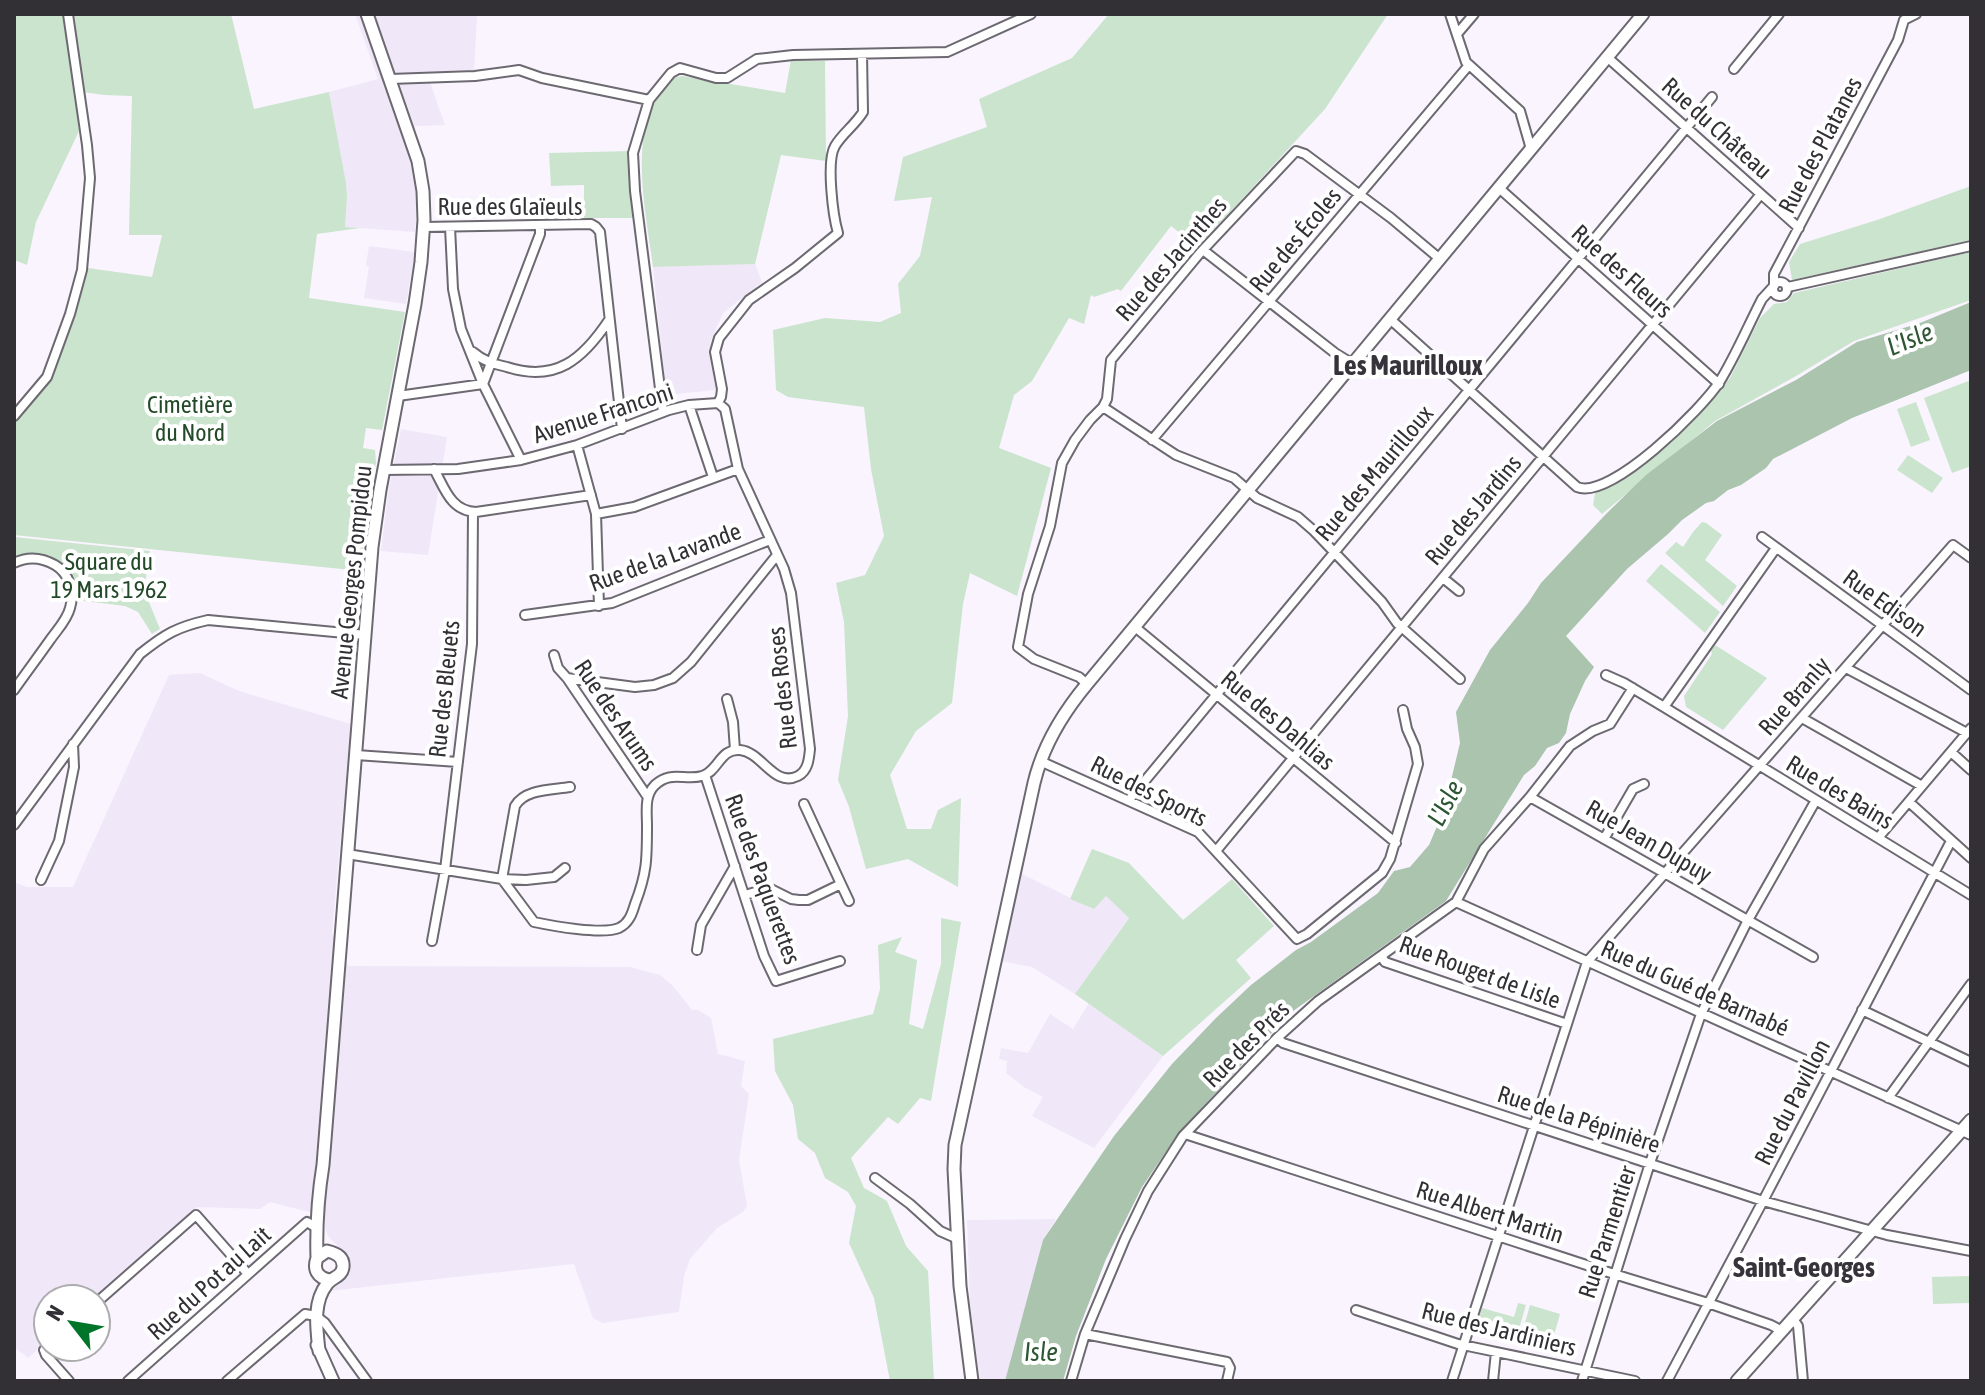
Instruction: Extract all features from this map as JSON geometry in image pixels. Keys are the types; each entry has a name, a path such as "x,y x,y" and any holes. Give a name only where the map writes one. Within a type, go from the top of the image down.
{"main road":[{"name":"Avenue Georges Pompidou","path":"317,1258 319,1190 374,533 417,290 423,227 423,191 418,161 367,14"},
{"path":"972,1381 960,1286 955,1145 1040,761 1054,730 1068,707 1643,14"},
{"path":"1737,1381 1872,1231 1966,1133 1971,1120"},
{"name":"Avenue Georges Pompidou","path":"323,1165 326,1189 324,1235 336,1253"},
{"path":"313,1315 319,1297 330,1280 339,1276 343,1269 343,1263 336,1253 327,1251 317,1258 310,1329 333,1381"},
{"path":"316,1271 320,1277 330,1280"}],"street":[{"path":"14,416 47,377 70,314 83,262 90,178 68,14"},
{"path":"663,412 633,153 649,100 671,73 680,68 727,78 757,59 793,55 947,52 1031,14"},
{"path":"1450,14 1466,62 1520,111 1531,149"},
{"path":"1457,34 1474,14"},
{"path":"1734,69 1779,14"},
{"path":"1894,14 1904,20 1916,14"},
{"name":"Rue des Platanes","path":"1779,287 1777,268 1898,40 1904,20"},
{"path":"567,678 635,687 654,685 673,678 691,662 777,555 738,469 725,409 718,403 722,389 716,345 749,300 838,233 833,218 830,155 863,112 862,54"},
{"name":"Rue du Château","path":"1607,57 1799,228"},
{"name":"Rue des Écoles","path":"1152,440 1469,65"},
{"path":"390,79 475,76 519,70 542,78 649,100"},
{"name":"Rue des Maurilloux","path":"1129,800 1712,97"},
{"name":"Rue des Jacinthes","path":"1103,407 1107,399 1111,360 1203,250 1296,151 1305,154 1360,194"},
{"name":"Rue des Fleurs","path":"1499,188 1719,384"},
{"path":"1360,194 1440,259"},
{"name":"Rue des Jardins","path":"1216,851 1761,194"},
{"name":"Rue des Glaïeuls","path":"423,227 591,224 600,232 610,319"},
{"path":"483,384 540,234 540,225"},
{"path":"450,227 453,289 461,329 483,384 521,460"},
{"path":"1390,319 1584,490 1635,465 1669,437 1719,384 1762,299 1779,287 1971,246"},
{"path":"1203,250 1353,364"},
{"path":"470,348 480,358 490,362 520,372 541,373 579,356 610,319"},
{"path":"610,319 622,429"},
{"path":"398,396 483,384"},
{"name":"Avenue Franconi","path":"384,470 458,469 521,460 577,445 663,412 689,405 718,403"},
{"path":"689,405 713,477"},
{"path":"1087,684 1079,677 1034,659 1018,647 1028,594 1050,526 1062,463 1075,440 1103,407 1176,455 1234,478 1257,498 1298,517 1382,602 1402,627 1460,679"},
{"path":"577,445 596,514 599,606"},
{"path":"434,469 454,503 464,511 591,495"},
{"path":"596,514 634,507 738,469"},
{"name":"Rue des Bleuets","path":"432,941 445,870 472,644 473,512"},
{"name":"Rue Edison","path":"1762,537 1971,690"},
{"name":"Rue de la Lavande","path":"525,615 599,606 770,540"},
{"name":"Rue Branly","path":"1587,962 1953,545 1971,558"},
{"path":"1664,707 1776,548"},
{"name":"Rue des Roses","path":"735,750 752,754 782,777 801,775 809,761 791,593 777,555"},
{"path":"14,563 31,557 48,560 61,569 72,593 70,609 63,622 14,690"},
{"path":"1443,578 1459,591"},
{"path":"14,825 140,654 163,635 184,625 208,620 366,635"},
{"name":"Rue des Dahlias","path":"1135,627 1396,843"},
{"name":"Rue des Arums","path":"554,655 558,668 647,796"},
{"path":"1846,668 1969,731 1878,838"},
{"name":"Rue des Bains","path":"1606,675 1633,688 1971,895"},
{"name":"Rue des Prés","path":"1071,1381 1085,1334 1125,1239 1148,1191 1185,1134 1277,1038 1318,1001 1456,902 1484,849 1570,746 1610,724 1633,688"},
{"path":"570,787 520,798 515,806 502,879 534,922 609,931 622,927 630,919 645,878 647,796 656,784 669,777 705,775 724,755 735,750 727,699"},
{"path":"1396,843 1418,764 1403,710"},
{"path":"1802,718 1922,786"},
{"path":"41,880 59,841 74,767 73,744"},
{"path":"1951,752 1971,770"},
{"path":"356,755 458,762"},
{"name":"Rue des Sports","path":"1040,761 1198,832 1297,939 1382,873 1396,843"},
{"name":"Rue des Paquerettes","path":"705,775 764,956 776,981 840,961"},
{"path":"1604,839 1633,789 1644,784"},
{"name":"Rue Jean Dupuy","path":"1530,797 1813,957"},
{"name":"Rue Parmentier","path":"1582,1381 1614,1274 1701,1014 1748,920 1816,800"},
{"path":"1909,802 1971,858"},
{"path":"804,804 849,901"},
{"name":"Rue du Pavillon","path":"1667,1381 1951,841"},
{"path":"347,854 502,879 554,877 565,868"},
{"path":"697,950 701,925 735,866"},
{"path":"745,895 769,888 791,899 808,900 841,884"},
{"name":"Rue du Gué de Barnabé","path":"1456,902 1966,1133"},
{"name":"Rue Rouget de Lisle","path":"1381,956 1385,962 1567,1024"},
{"path":"1452,1381 1587,962"},
{"path":"1888,1098 1971,984"},
{"path":"1862,1010 1971,1062"},
{"name":"Rue de la Pépinière","path":"1277,1038 1283,1043 1763,1201 1887,1235 1971,1251"},
{"name":"Rue Albert Martin","path":"1185,1134 1708,1303 1782,1331"},
{"path":"875,1178 940,1231 958,1239"},
{"path":"112,1289 196,1215 248,1274"},
{"name":"Rue du Pot au Lait","path":"128,1381 307,1222 317,1228"},
{"name":"Rue des Jardiniers","path":"1356,1310 1464,1345 1635,1381"},
{"path":"227,1381 302,1316 313,1315 330,1328 367,1381"},
{"path":"1793,1319 1798,1326 1803,1381"},
{"path":"1085,1334 1227,1362 1230,1368 1227,1381"},
{"path":"1493,1381 1496,1352"},
{"path":"53,1363 69,1381"}],"shaded area":[{"path":"355,14 477,14 474,73 430,82 445,125 415,126 418,201 415,232 345,227 346,183 329,92 378,79"},
{"path":"369,246 415,252 406,304 364,298"},
{"path":"755,264 762,282 723,313 710,342 717,388 666,395 653,267"},
{"path":"401,429 447,437 428,555 381,551"},
{"path":"200,673 239,691 351,724 332,933 348,966 630,967 660,975 692,1010 711,1018 718,1054 745,1061 741,1086 749,1094 739,1160 747,1206 743,1212 717,1228 690,1259 684,1276 679,1312 603,1323 593,1318 574,1264 329,1291 348,1274 347,1256 328,1236 325,1209 309,1212 270,1202 260,1209 197,1207 112,1283 32,1283 32,1354 28,1358 14,1347 14,882 27,887 73,887 169,675"},
{"path":"1020,873 1093,909 1106,896 1129,917 1075,994 1032,967 1001,961"},
{"path":"1089,1003 1163,1056 1094,1148 1032,1116 1043,1097 1006,1073 1007,1061 999,1059 1001,1048 1028,1053 1050,1014 1073,1029"},
{"path":"1056,1219 1043,1240 1006,1380 980,1381 970,1304 967,1220"}],"green space":[{"name":"Cimetière du Nord","path":"14,14 231,14 254,109 329,92 346,183 345,227 360,228 317,234 309,298 405,312 382,430 366,428 363,448 375,450 376,463 366,511 361,571 14,535 14,420 49,378 88,268 152,277 162,235 129,235 132,96 76,91 79,131 36,222 27,265 14,260"},
{"path":"1109,14 1388,14 1325,109 1198,247 1171,226 1121,291 1091,295 1084,324 1069,318 1032,381 1014,395 999,448 1051,468 1017,596 970,573 963,604 952,703 916,731 890,775 907,829 931,829 938,810 961,798 958,887 908,859 866,869 838,780 848,716 844,622 836,583 865,575 884,536 871,469 864,407 788,397 776,390 773,330 825,318 880,322 901,313 898,284 920,256 932,197 894,201 903,157 987,127 979,99 1072,58"},
{"path":"791,60 825,61 826,161 781,155 755,264 653,267 644,205 642,160 647,119 655,102 674,78 682,76 785,93"},
{"path":"631,151 630,181 635,218 584,218 584,185 551,186 549,153"},
{"path":"1971,186 1971,240 1792,280 1789,262 1800,244"},
{"path":"1971,252 1971,300 1854,341 1715,421 1602,514 1593,505 1595,493 1617,483 1674,438 1730,378 1760,318 1774,304 1787,302 1794,293"},
{"path":"1971,380 1971,466 1952,473 1924,398"},
{"path":"1916,402 1930,440 1911,447 1897,409"},
{"path":"1908,455 1943,478 1932,493 1897,470"},
{"path":"1702,522 1722,535 1705,560 1737,586 1723,606 1665,553 1676,542 1683,547"},
{"name":"Square du 19 Mars 1962","path":"14,537 150,551 144,590 160,629 152,634 138,612 125,606 77,600 77,589 71,577 41,556 26,554 14,559"},
{"path":"1661,564 1720,612 1705,633 1646,581"},
{"path":"1715,645 1767,678 1723,730 1686,707 1684,696"},
{"path":"1092,849 1129,863 1183,920 1232,879 1274,926 1236,960 1251,978 1163,1056 1075,994 1129,918 1106,896 1094,909 1070,899"},
{"path":"941,918 961,922 931,1101 920,1098 898,1124 888,1117 851,1158 864,1188 887,1201 906,1246 928,1271 934,1381 890,1381 874,1298 849,1243 856,1206 848,1192 825,1178 815,1153 798,1139 793,1105 775,1071 773,1039 873,1014 880,989 878,945 902,937 895,952 917,960 909,1024 923,1029 941,964"},
{"path":"1969,1276 1970,1303 1933,1304 1932,1277"},
{"path":"1518,1303 1526,1305 1519,1329 1479,1318 1482,1308 1514,1317"},
{"path":"1530,1305 1560,1314 1553,1339 1523,1330"}],"water":[{"path":"1971,302 1971,370 1852,418 1773,459 1766,468 1741,485 1706,503 1627,569 1566,636 1594,667 1570,714 1566,733 1559,743 1547,748 1535,766 1524,775 1446,901 1289,1014 1180,1131 1142,1187 1106,1259 1076,1336 1063,1381 1005,1381 1043,1240 1114,1136 1172,1064 1251,985 1378,893 1394,871 1410,867 1429,845 1444,810 1460,743 1456,712 1490,650 1541,583 1646,475 1717,421 1796,380 1857,342 1920,323"}],"district":[{"name":"Les Maurilloux","path":"1408,365"},
{"name":"Saint-Georges","path":"1804,1267"}],"water label":[{"name":"L'Isle","path":"1910,339"},
{"name":"L'Isle","path":"1445,803"},
{"name":"Isle","path":"1041,1352"}]}
